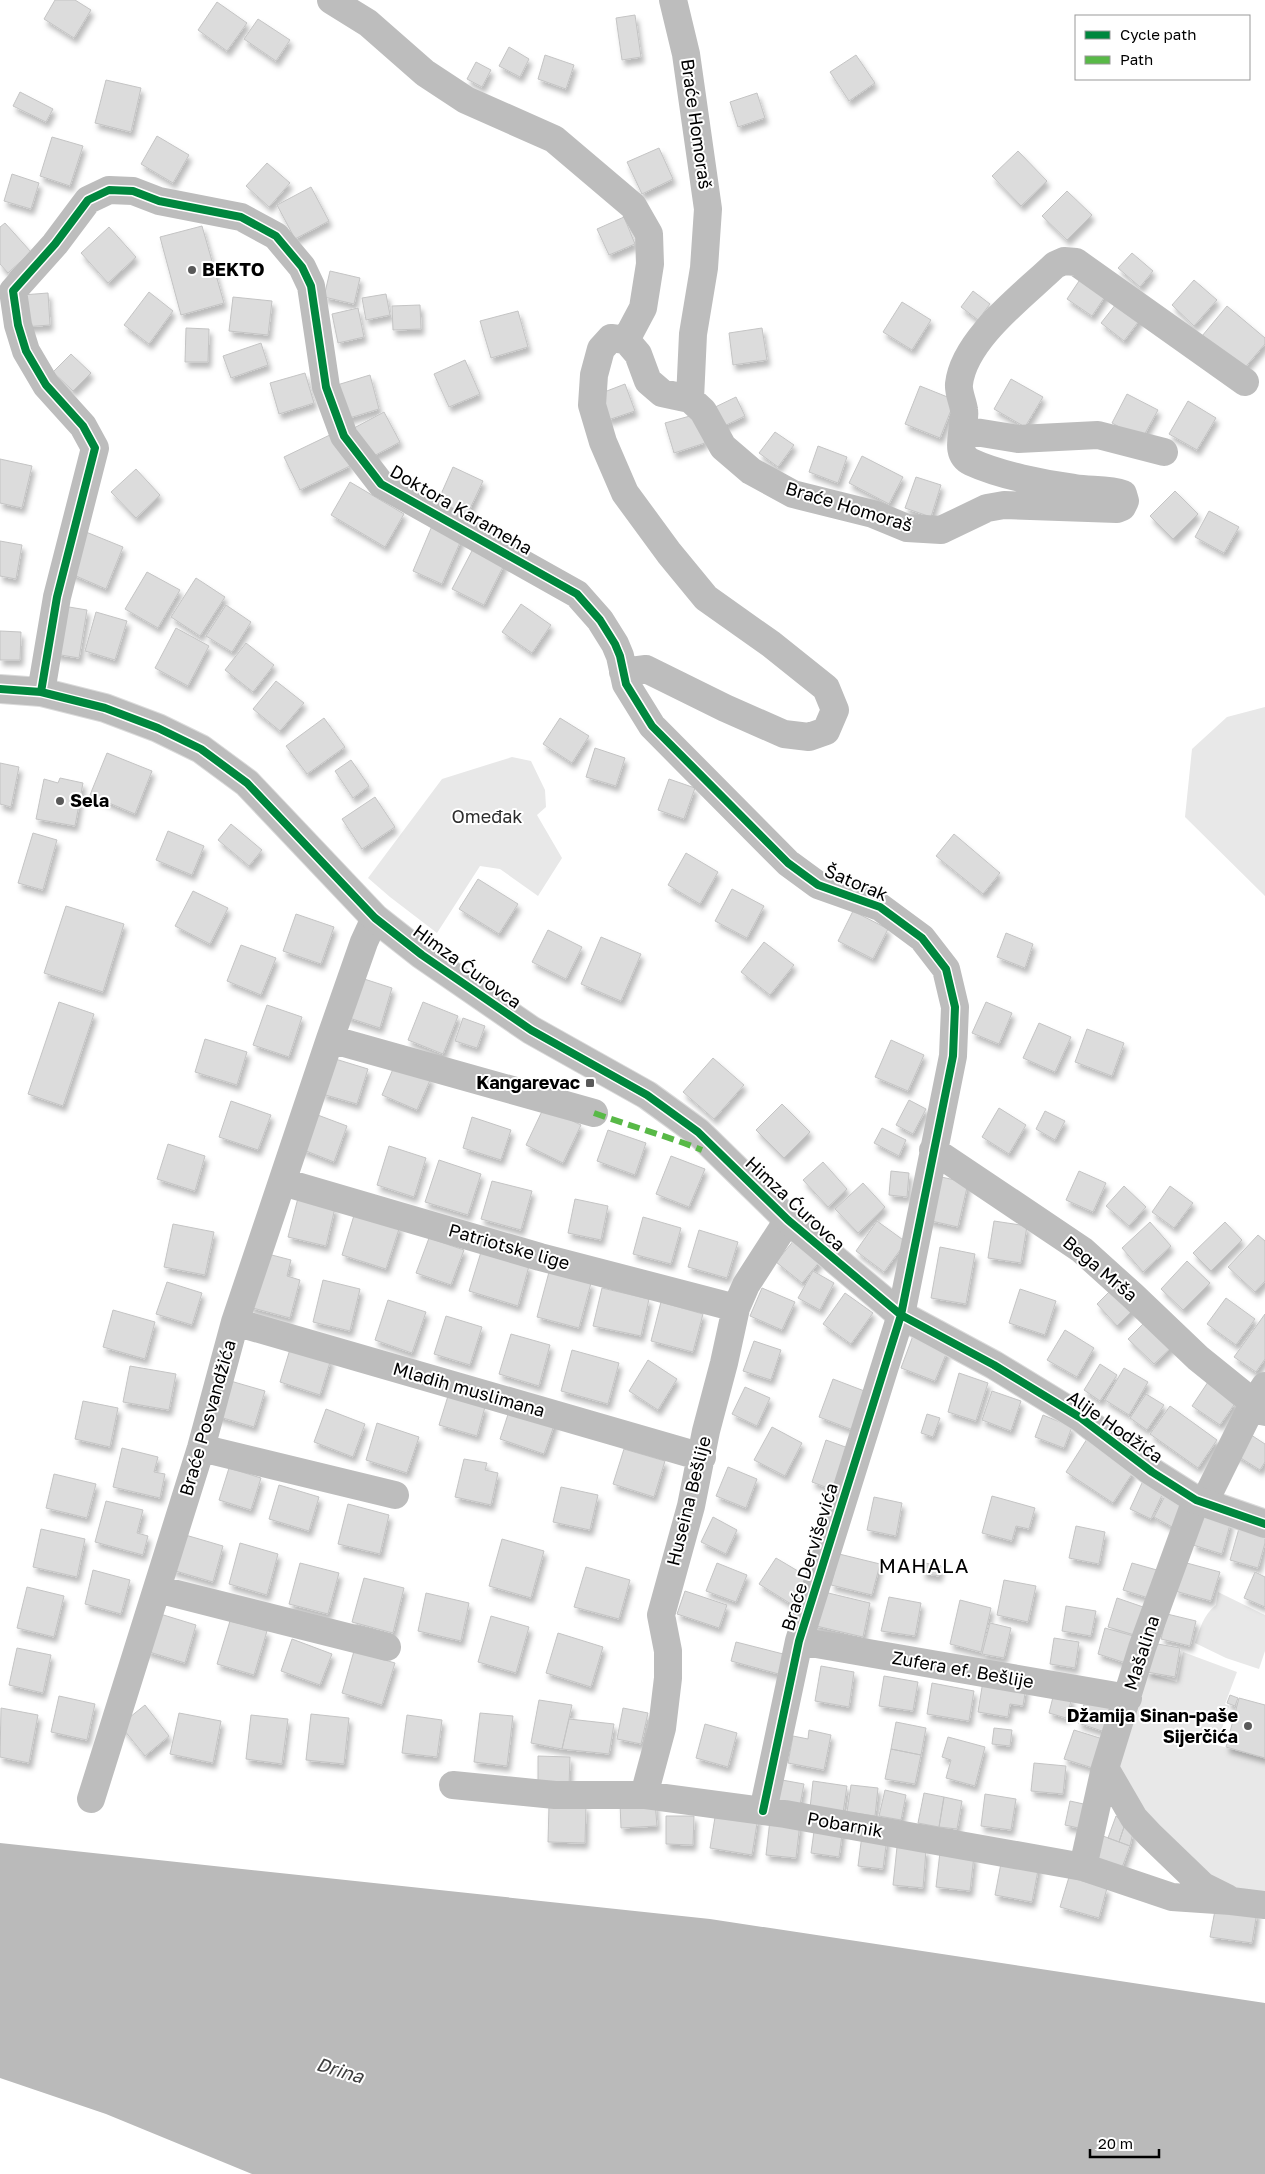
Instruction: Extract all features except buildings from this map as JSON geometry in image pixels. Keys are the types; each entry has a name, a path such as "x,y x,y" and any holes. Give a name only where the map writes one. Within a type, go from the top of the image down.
{"street":[{"path":"331,0 368,23 425,73 466,100 554,139 633,206 649,234 650,264 643,308 626,340"},
{"name":"Braće Homoraš","path":"674,0 686,54 708,210 704,268 693,334 690,399 703,411 723,447 751,471 793,494 873,514 907,528 941,530 988,508 1004,505 1117,509 1122,507 1125,501 1123,494 1076,489 1041,482 971,462 962,453 964,412 958,385 965,364 975,345 996,321 1055,265 1064,261 1076,262 1245,382"},
{"name":"Doktora Karameha","path":"41,692 57,597 95,448 83,426 46,385 26,351 6,285 55,244 88,200 109,190 134,191 159,201 241,217 276,236 302,268 311,286 326,386 344,436 381,484 577,594 600,620 615,644 620,656 623,672"},
{"path":"623,672 646,669 725,708 784,734 809,737 826,731 835,710 826,688 771,644 706,598 669,553 625,492 603,442 592,405 594,375 601,349 612,338 626,340 638,354 648,381 662,393 690,399"},
{"path":"962,430 1018,439 1098,435 1164,452"},
{"name":"Šatorak","path":"623,672 626,684 652,726 788,863 818,885 880,907 922,938 946,969 955,1007 953,1056 901,1315"},
{"name":"Himza Ćurovca","path":"0,690 41,692 105,708 158,728 201,749 247,783 375,918 422,955 531,1030 647,1095 698,1132 788,1220 901,1315"},
{"name":"Braće Posvandžića","path":"91,1799 201,1448 235,1322 330,1039 364,942 375,918"},
{"path":"330,1039 594,1113"},
{"name":"Bega Mrša","path":"933,1150 1082,1250 1198,1358 1261,1401"},
{"name":"Patriotske lige","path":"283,1182 540,1257 736,1308"},
{"name":"Huseina Bešlije","path":"644,1795 662,1728 668,1678 668,1651 661,1614 691,1506 706,1431 736,1308 746,1285 788,1220"},
{"name":"Alije Hodžića","path":"901,1315 994,1365 1081,1418 1152,1472 1200,1501 1265,1524"},
{"name":"Braće Derviševića","path":"763,1811 799,1641 901,1315"},
{"name":"Mladih muslimana","path":"235,1322 702,1457"},
{"name":"Mašalina","path":"1083,1867 1105,1768 1142,1648 1200,1501 1261,1401"},
{"path":"201,1448 395,1495"},
{"path":"157,1589 387,1647"},
{"name":"Zufera ef. Bešlije","path":"799,1641 1128,1698"},
{"name":"Pobarnik","path":"1105,1768 1134,1818 1156,1842 1203,1886 1231,1901"},
{"name":"Pobarnik","path":"453,1785 555,1795 644,1795 763,1811 1024,1855 1083,1867 1172,1897 1265,1905"}],"green space":[{"path":"1265,707 1265,896 1185,817 1192,749 1227,717"},
{"name":"Omeđak","path":"512,757 531,761 545,790 546,807 537,815 562,858 538,896 500,869 480,866 437,933 368,878 442,779"},
{"path":"1218,1592 1265,1615 1265,1651 1259,1669 1226,1658 1195,1643 1200,1627 1216,1605"},
{"path":"1183,1652 1237,1672 1225,1704 1229,1706 1217,1745 1265,1758 1265,1903 1231,1901 1105,1768 1136,1670 1177,1682"}],"water":[{"name":"Drina","path":"0,1843 710,1919 1265,2003 1265,2174 252,2174 106,2114 0,2078"}],"marked path":[{"path":"594,1113 702,1150"}],"cycle path":[{"path":"41,692 57,597 95,448 83,426 46,385 26,351 18,325 13,291 55,244 88,200 109,190 133,191 159,201 241,217 276,236 302,267 311,286 326,387 344,436 381,484 577,594 600,620 615,644 620,656 626,684 652,726 788,863 818,885 880,907 922,938 946,969 955,1007 953,1056 901,1315 799,1641 763,1811"},
{"path":"0,689 41,692 105,708 158,728 201,749 247,783 375,918 422,955 531,1030 647,1095 698,1132 788,1220 901,1315 994,1365 1081,1418 1152,1472 1196,1500 1265,1524"}],"place":[{"name":"BEKTO","path":"192,270"},
{"name":"Sela","path":"60,801"},
{"name":"Kangarevac","path":"590,1083"},
{"name":"Džamija Sinan-paše Sijerčića","path":"1248,1726"}],"district":[{"name":"MAHALA","path":"924,1566"}]}
